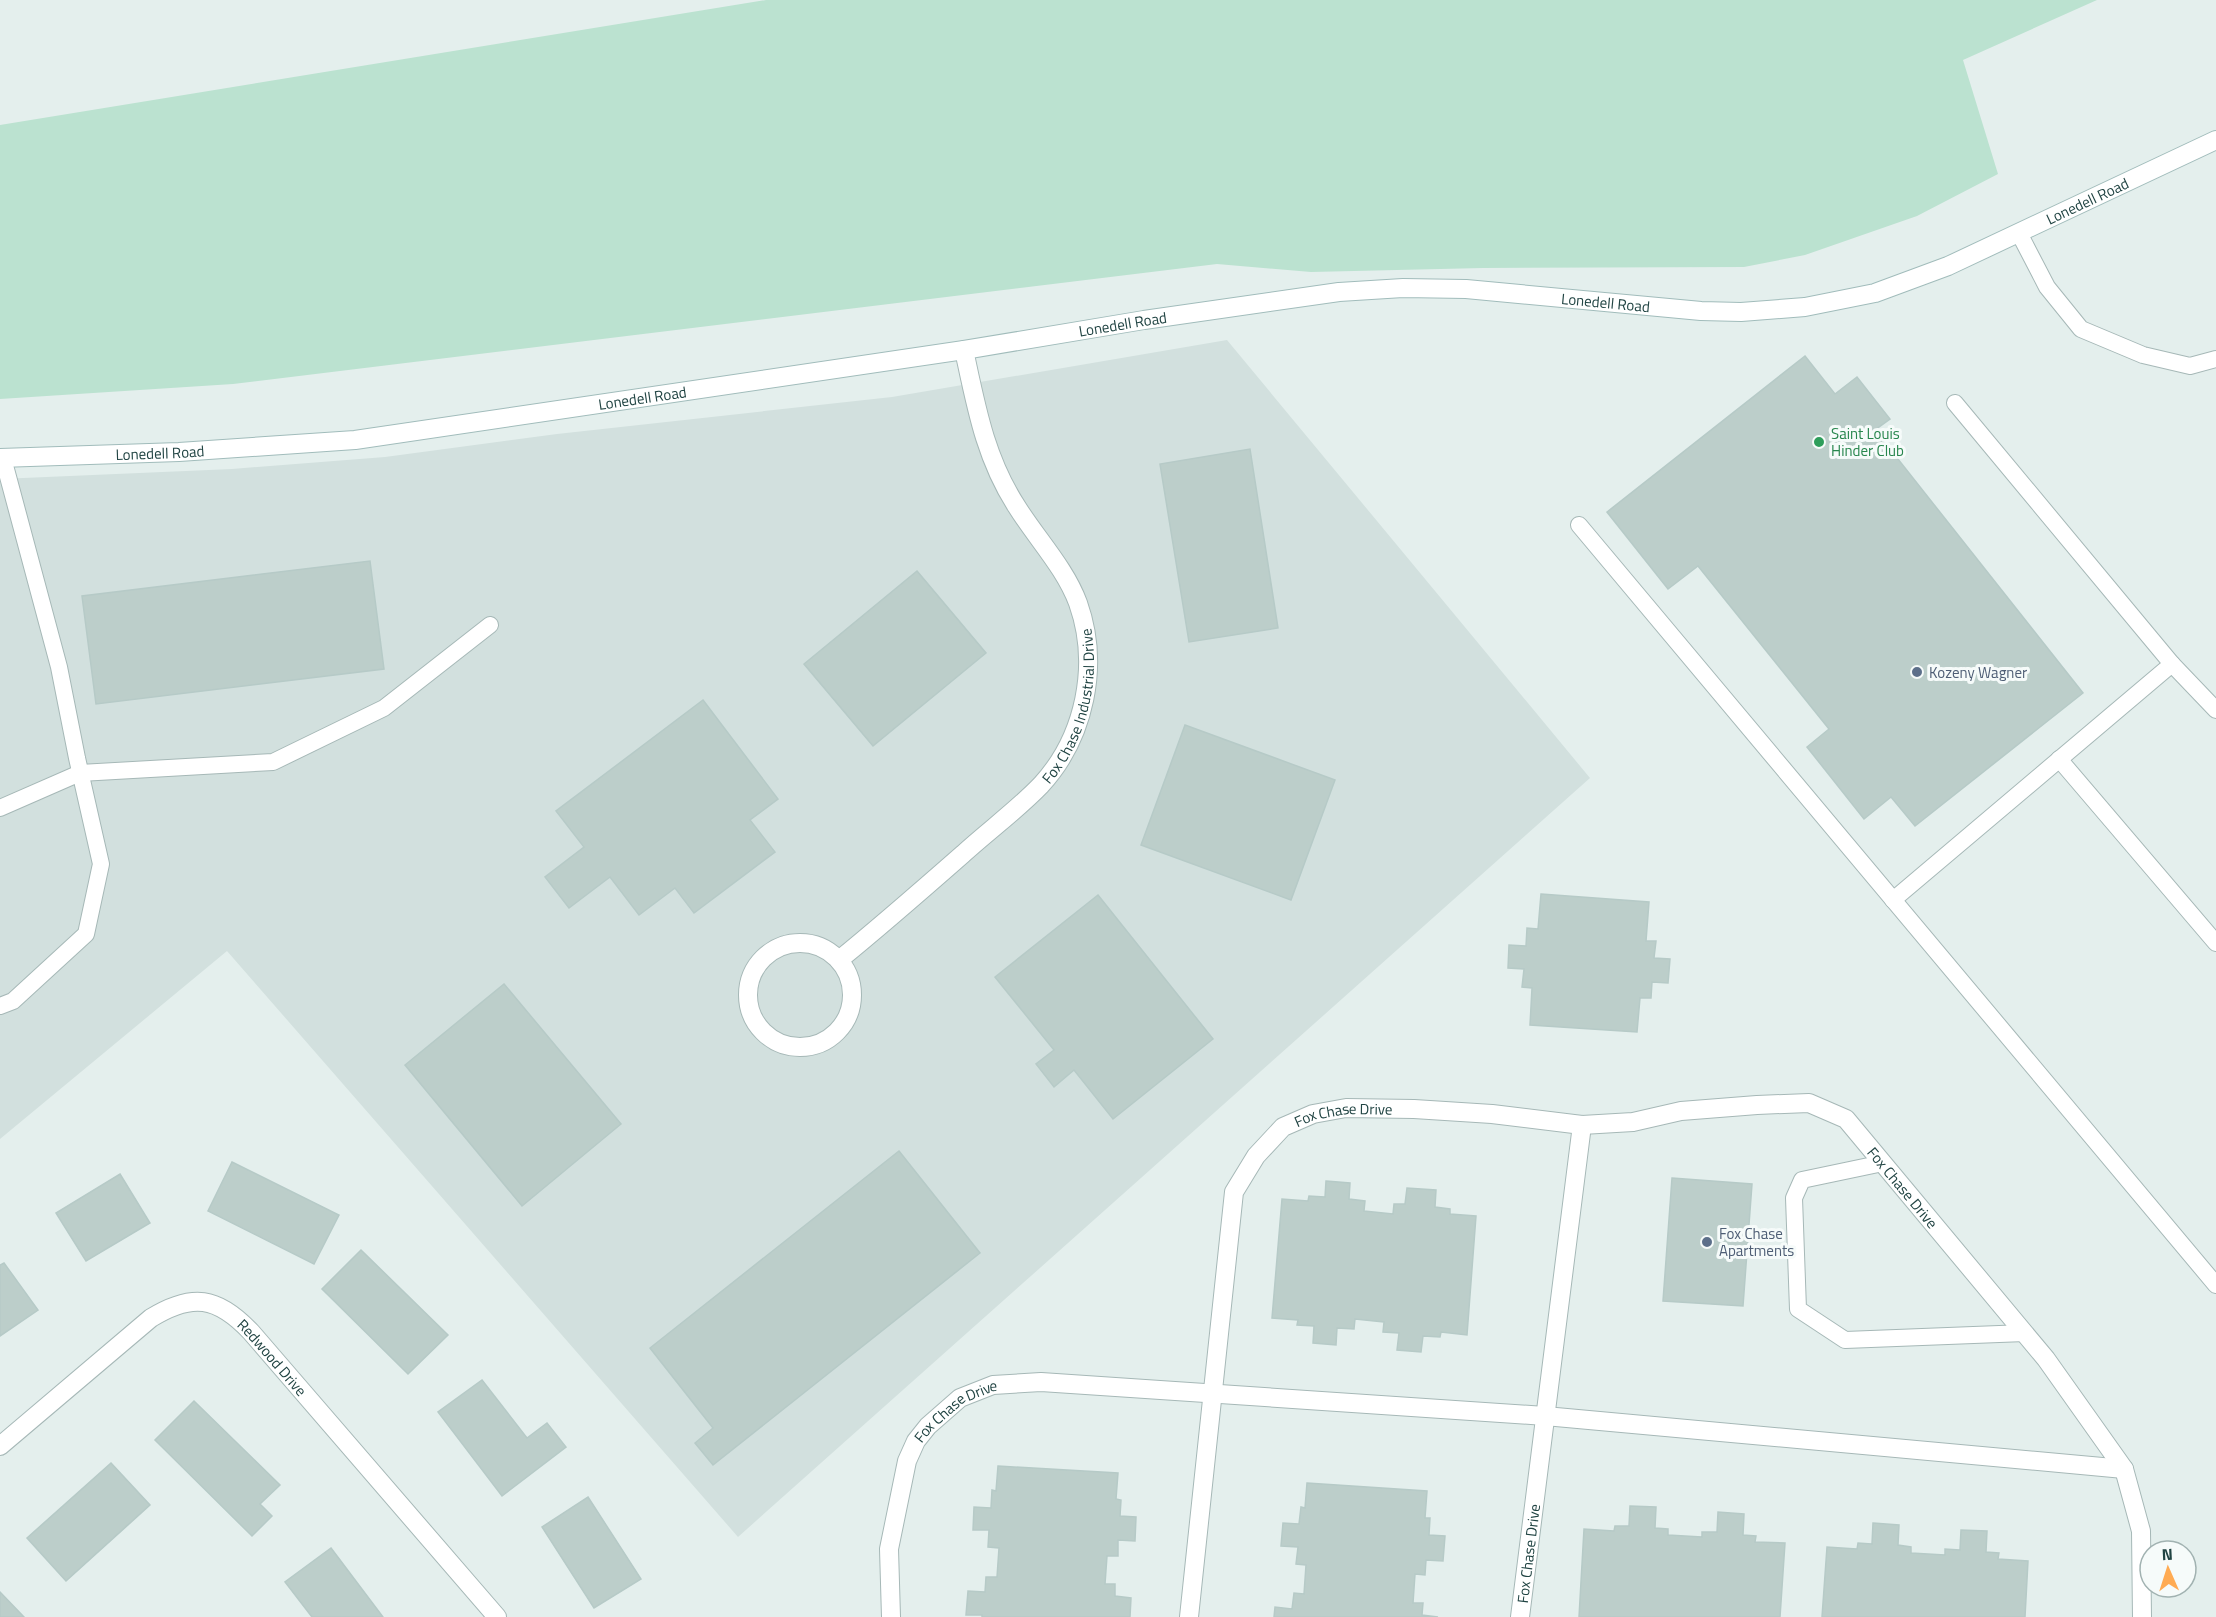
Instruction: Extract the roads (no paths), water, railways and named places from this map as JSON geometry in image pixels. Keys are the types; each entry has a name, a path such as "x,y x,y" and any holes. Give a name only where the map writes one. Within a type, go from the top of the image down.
{"street":[{"name":"Lonedell Road","path":"2,458 190,451 355,440 964,350 1281,300 1382,289 1466,289 1701,311 1741,312 1805,308 1875,293 1912,280 2019,233 2216,140"},
{"name":"Fox Chase Industrial Drive","path":"839,960 889,919 1041,784 1065,752 1080,716 1088,678 1087,639 1077,602 1060,569 1017,507 995,465 981,427 964,350"},
{"path":"805,943 824,949 839,960 849,976 853,995 849,1014 838,1030 823,1042 804,1047 785,1045 768,1037 755,1022 748,1004 748,985 756,967 769,953 786,945 805,943"},
{"name":"Fox Chase Drive","path":"1189,1617 1234,1192 1256,1156 1283,1128 1313,1114 1346,1108 1492,1114 1582,1125 1633,1122 1681,1111 1809,1103 1846,1119 2046,1359 2124,1469 2141,1531 2142,1617"},
{"name":"Fox Chase Drive","path":"1520,1617 1582,1125"},
{"name":"Redwood Drive","path":"0,1446 151,1318 170,1306 184,1302 212,1304 239,1319 251,1332 496,1617"},
{"name":"Fox Chase Drive","path":"891,1617 889,1549 907,1461 922,1433 960,1398 993,1385 1041,1382 1545,1416 2124,1469"}],"lane":[{"path":"2019,233 2047,287 2081,329 2143,355 2190,366 2216,359"},
{"path":"1955,403 2172,664 2216,710"},
{"path":"0,1006 13,1001 86,934 101,864 59,667 2,458"},
{"path":"1579,525 2216,1285"},
{"path":"0,808 80,773 273,762 384,708 490,625"},
{"path":"1893,900 2172,664"},
{"path":"2059,759 2216,943"},
{"path":"1883,1163 1802,1180 1794,1198 1798,1309 1845,1340 2025,1333"}],"place":[{"name":"Saint Louis Hinder Club","path":"1819,442"},
{"name":"Kozeny Wagner","path":"1917,672"},
{"name":"Fox Chase Apartments","path":"1707,1242"}]}
